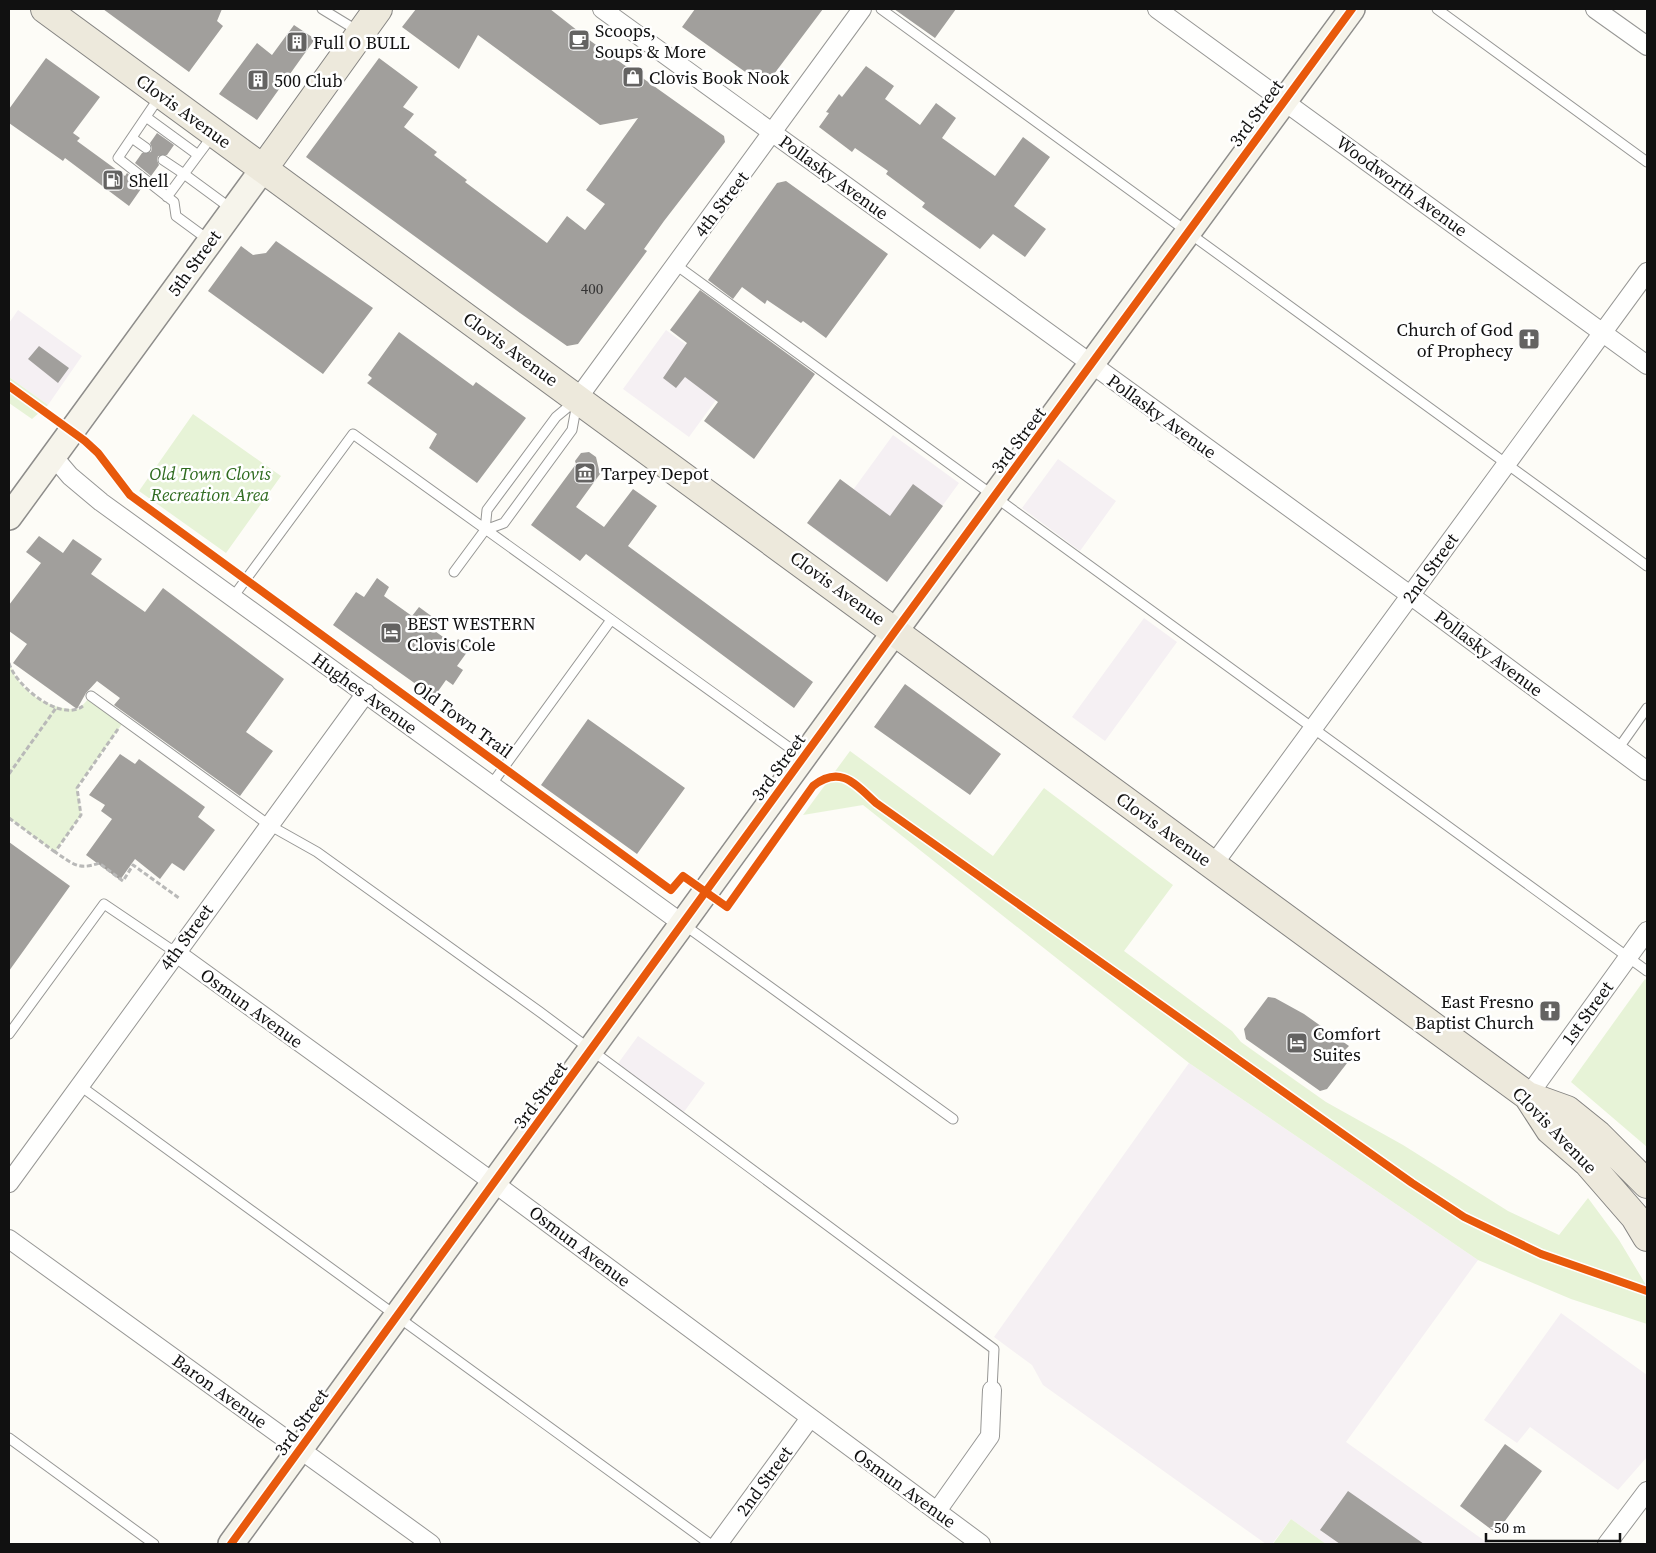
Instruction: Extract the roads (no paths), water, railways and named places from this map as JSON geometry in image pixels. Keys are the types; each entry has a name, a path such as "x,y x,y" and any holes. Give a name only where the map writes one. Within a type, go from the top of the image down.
{"main road":[{"name":"Clovis Avenue","path":"46,9 896,630 1528,1096 1550,1130 1588,1162 1635,1217 1647,1237"},
{"name":"5th Street","path":"263,169 378,9"},
{"path":"1528,1096 1567,1110 1598,1135 1647,1184"}],"street":[{"name":"Pollasky Avenue","path":"602,9 1410,594 1647,771"},
{"name":"4th Street","path":"578,398 862,9"},
{"name":"Woodworth Avenue","path":"1157,9 1647,364"},
{"name":"3rd Street","path":"231,1544 896,630 1352,9"},
{"path":"1594,9 1647,46"},
{"name":"5th Street","path":"9,517 263,169"},
{"name":"2nd Street","path":"1213,865 1647,272"},
{"name":"Hughes Avenue","path":"53,456 85,490 682,924"},
{"name":"4th Street","path":"9,1182 175,952 366,693"},
{"name":"1st Street","path":"1528,1096 1647,931"},
{"name":"Osmun Avenue","path":"175,952 494,1183 982,1544"},
{"name":"Baron Avenue","path":"9,1239 431,1544"},
{"path":"937,1511 990,1436 992,1390"},
{"name":"2nd Street","path":"718,1544 810,1418"},
{"path":"1607,1544 1647,1491"}],"lane":[{"path":"322,9 361,33"},
{"path":"881,9 1647,566"},
{"path":"1437,9 1647,162"},
{"path":"162,94 118,158 174,202 176,216 210,241"},
{"path":"146,117 198,155"},
{"path":"167,197 215,133"},
{"path":"132,138 146,148"},
{"path":"163,160 233,210"},
{"path":"676,264 1647,971"},
{"path":"485,530 504,523 572,430 578,398"},
{"path":"454,572 485,530 487,510 556,417 578,398"},
{"path":"233,597 352,434 803,758"},
{"path":"491,786 611,620"},
{"path":"91,696 269,825 317,852 540,1012 590,1051 994,1349 992,1390"},
{"path":"1618,748 1647,708"},
{"path":"9,1034 104,904 175,952"},
{"path":"682,924 953,1119"},
{"path":"79,1086 710,1544"},
{"path":"9,1438 154,1544"}],"place":[{"name":"Scoops, Soups & More","path":"579,40"},
{"name":"Full O BULL","path":"297,42"},
{"name":"Clovis Book Nook","path":"633,77"},
{"name":"500 Club","path":"258,80"},
{"name":"Shell","path":"113,180"},
{"name":"Church of God of Prophecy","path":"1529,339"},
{"name":"Tarpey Depot","path":"585,473"},
{"name":"BEST WESTERN Clovis Cole","path":"391,633"},
{"name":"East Fresno Baptist Church","path":"1550,1011"},
{"name":"Comfort Suites","path":"1297,1043"}],"park label":[{"name":"Old Town Clovis Recreation Area","path":"210,483"}]}
